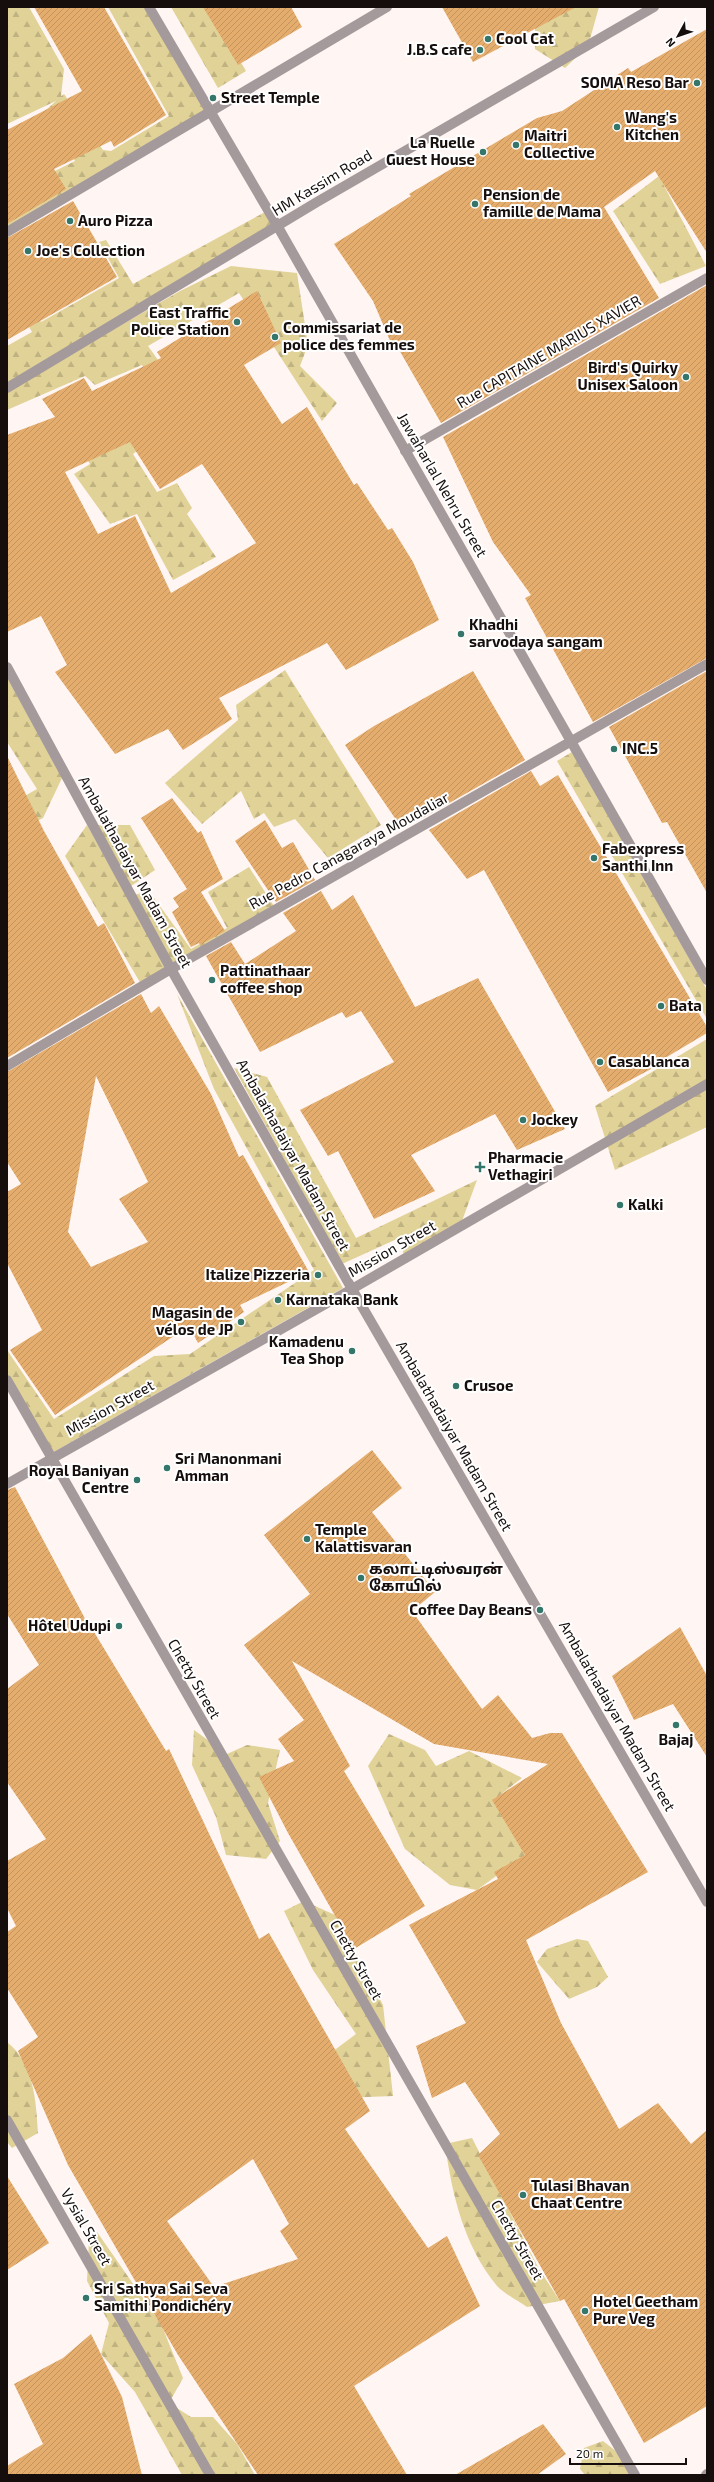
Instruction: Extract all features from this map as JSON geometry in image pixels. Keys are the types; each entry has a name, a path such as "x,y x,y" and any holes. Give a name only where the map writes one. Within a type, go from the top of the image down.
{"street":[{"name":"Jawaharlal Nehru Street","path":"149,7 212,112 278,227 707,980"},
{"path":"7,232 387,7"},
{"name":"HM Kassim Road","path":"7,388 278,227 654,7"},
{"name":"Rue CAPITAINE MARIUS XAVIER","path":"405,451 707,278"},
{"name":"Rue Pedro Canagaraya Moudaliar","path":"7,1066 171,969 571,743 707,664"},
{"name":"Ambalathadaiyar Madam Street","path":"7,667 171,969 352,1290 707,1902"},
{"name":"Mission Street","path":"7,1484 352,1290 707,1084"},
{"name":"Chetty Street","path":"7,1380 50,1460 635,2475"},
{"name":"Vysial Street","path":"7,2120 210,2475"}],"green space":[{"path":"7,7 29,7 64,69 61,96 64,94 103,150 111,151 169,116 108,7 145,7 208,112 7,230 7,195 75,161 46,110 56,101 7,124"},
{"path":"171,7 208,7 246,71 218,88"},
{"path":"535,7 599,7 588,46 565,68 535,49"},
{"path":"659,176 706,266 660,284 613,211"},
{"path":"267,211 276,226 7,385 7,346 32,332 18,307 27,299 41,322 119,278 99,242 106,240 133,284"},
{"path":"231,266 297,273 308,345 300,366 337,403 322,421 239,293 148,346 191,406 133,454 157,492 177,483 192,508 187,514 216,557 173,580 137,514 110,524 74,474 90,464 84,455 171,411 142,365 95,385 85,376 7,410 7,391 180,291"},
{"path":"285,670 381,825 328,858 295,819 274,827 264,813 254,819 241,791 202,824 165,783 238,720 236,705"},
{"path":"7,677 62,778 43,818 7,836 7,806 37,789 7,742"},
{"path":"572,752 707,990 707,1019 557,761"},
{"path":"87,825 167,969 141,984 65,856"},
{"path":"96,825 130,825 155,870 131,886"},
{"path":"249,867 274,906 172,966 134,895 149,891 191,949 227,928 208,892"},
{"path":"177,994 343,1288 52,1453 7,1373 7,1350 54,1419 154,1356 190,1354 314,1270 214,1089"},
{"path":"707,1039 707,1127 615,1170 595,1106"},
{"path":"234,1068 267,1077 356,1238 477,1180 462,1221 404,1255 399,1238 342,1264"},
{"path":"194,1730 227,1754 247,1745 280,1750 268,1803 280,1841 266,1859 226,1855 216,1817 192,1765"},
{"path":"389,1734 425,1750 436,1766 469,1751 522,1778 500,1795 525,1855 477,1890 450,1885 405,1849 368,1766"},
{"path":"304,1901 335,1915 383,2005 393,2096 315,2099 292,2082 356,2034 313,1970 284,1911"},
{"path":"577,1939 588,1941 608,1977 597,1987 569,1999 537,1962 547,1949"},
{"path":"7,2042 23,2061 32,2083 38,2133 12,2148 7,2142"},
{"path":"472,2138 539,2269 560,2301 527,2307 497,2286 476,2254 461,2219 451,2182 445,2144"},
{"path":"97,2232 161,2324 183,2378 169,2403 191,2417 213,2417 237,2444 255,2475 182,2475 135,2392 101,2354 109,2323 87,2281 89,2240"},
{"path":"603,2441 626,2459 632,2475 585,2475 580,2469 584,2448"}],"building":[{"path":"34,7 104,7 166,115 114,147 111,141 54,169 66,189 7,224 7,130 82,91"},
{"path":"203,7 291,7 302,27 238,65"},
{"name":"Cool Cat","path":"442,7 576,7 473,62"},
{"path":"707,29 707,253 655,171 604,207 659,298 441,423 394,341 391,343 373,301 334,244 411,196 409,194 537,118 562,111 628,68 631,72"},
{"path":"73,201 117,277 7,340 7,238"},
{"path":"707,285 707,658 593,722 525,598 531,595 493,542 443,437"},
{"path":"257,291 281,343 244,365 282,424 307,407 354,485 357,483 388,530 392,528 413,562 439,620 346,670 327,643 219,698 232,719 183,750 168,729 115,754 55,672 67,665 41,616 7,632 7,435 55,417 42,399 84,378 92,391 161,358 157,352","holes":["130,442 160,489 202,464 256,543 171,593 135,516 98,534 65,472"]},
{"path":"473,671 525,760 421,819 418,815 401,827 345,745 374,726"},
{"path":"707,671 707,893 667,822 662,823 609,727"},
{"path":"7,756 44,831 98,927 104,923 135,983 7,1058"},
{"path":"531,771 540,786 558,775 707,1027 707,1033 650,1067 651,1069 608,1092 484,870 467,879 429,830"},
{"path":"172,798 198,833 201,831 223,879 201,892 225,931 200,945 199,943 191,947 172,912 179,907 173,898 187,889 141,818"},
{"path":"265,820 282,848 293,842 315,880 276,902 235,841"},
{"path":"321,891 332,910 353,895 415,1007 478,978 565,1129 517,1150 495,1114 411,1155 435,1191 374,1219 338,1151 328,1156 300,1110 394,1062 361,1011 346,1018 342,1012 260,1052 206,956 231,942 245,964 296,931 283,913"},
{"path":"141,994 151,1013 159,1006 211,1094 239,1157 243,1155 309,1272 240,1305 244,1312 198,1343 189,1326 55,1415 10,1350 42,1330 7,1263 7,1192 21,1184 7,1162 7,1072","holes":["96,1076 148,1182 119,1199 148,1242 91,1267 68,1232"]},
{"path":"372,1450 402,1488 372,1512 435,1592 412,1611 482,1709 498,1695 532,1738 550,1733 562,1733 648,1872 526,1940 561,2023 619,2129 658,2103 691,2144 707,2130 707,2406 644,2443 564,2299 560,2301 478,2155 500,2134 465,2082 432,2098 416,2046 466,2023 409,1925 498,1879 494,1872 525,1855 492,1800 548,1764 434,1744 292,1661 350,1766 344,1771 425,1906 354,1949 288,1833 259,1777 294,1761 278,1739 304,1720 244,1645 310,1594 264,1535"},
{"path":"15,1487 90,1628 91,1627 166,1751 169,1749 259,1939 269,1933 370,2111 345,2129 428,2248 447,2236 480,2306 354,2386 407,2475 258,2475 178,2355 68,2165 18,2051 38,2037 7,1988 7,1932 16,1926 7,1908 7,1861 46,1839 7,1782 7,1689 39,1665 7,1614 7,1490","holes":["253,2159 289,2224 280,2231 298,2259 214,2287 167,2221"]},
{"path":"680,1627 707,1676 707,1757 673,1704 634,1720 612,1676"},
{"path":"7,2176 49,2243 7,2270"},
{"path":"91,2334 122,2397 142,2475 7,2475 7,2466 43,2444 14,2384 63,2358"},
{"path":"543,2424 566,2454 537,2475 455,2475"}],"place":[{"name":"Cool Cat","path":"488,39"},
{"name":"J.B.S cafe","path":"480,50"},
{"name":"SOMA Reso Bar","path":"697,83"},
{"name":"Street Temple","path":"213,98"},
{"name":"Wang's Kitchen","path":"617,127"},
{"name":"Maitri Collective","path":"516,145"},
{"name":"La Ruelle Guest House","path":"483,152"},
{"name":"Pension de famille de Mama","path":"475,204"},
{"name":"Auro Pizza","path":"70,221"},
{"name":"Joe's Collection","path":"28,251"},
{"name":"East Traffic Police Station","path":"237,322"},
{"name":"Commissariat de police des femmes","path":"275,337"},
{"name":"Bird's Quirky Unisex Saloon","path":"686,377"},
{"name":"Khadhi sarvodaya sangam","path":"461,634"},
{"name":"INC.5","path":"614,749"},
{"name":"Fabexpress Santhi Inn","path":"594,858"},
{"name":"Pattinathaar coffee shop","path":"212,980"},
{"name":"Bata","path":"661,1006"},
{"name":"Casablanca","path":"600,1062"},
{"name":"Jockey","path":"523,1120"},
{"name":"Pharmacie Vethagiri","path":"480,1167"},
{"name":"Kalki","path":"620,1205"},
{"name":"Italize Pizzeria","path":"318,1275"},
{"name":"Karnataka Bank","path":"278,1300"},
{"name":"Magasin de vélos de JP","path":"241,1322"},
{"name":"Kamadenu Tea Shop","path":"352,1351"},
{"name":"Crusoe","path":"456,1386"},
{"name":"Sri Manonmani Amman","path":"167,1468"},
{"name":"Royal Baniyan Centre","path":"137,1480"},
{"name":"Temple Kalattisvaran","path":"307,1539"},
{"name":"கலாட்டிஸ்வரன் கோயில்","path":"361,1578"},
{"name":"Coffee Day Beans","path":"540,1610"},
{"name":"Hôtel Udupi","path":"119,1626"},
{"name":"Bajaj","path":"676,1725"},
{"name":"Tulasi Bhavan Chaat Centre","path":"523,2195"},
{"name":"Sri Sathya Sai Seva Samithi Pondichéry","path":"86,2298"},
{"name":"Hotel Geetham Pure Veg","path":"585,2311"}]}
